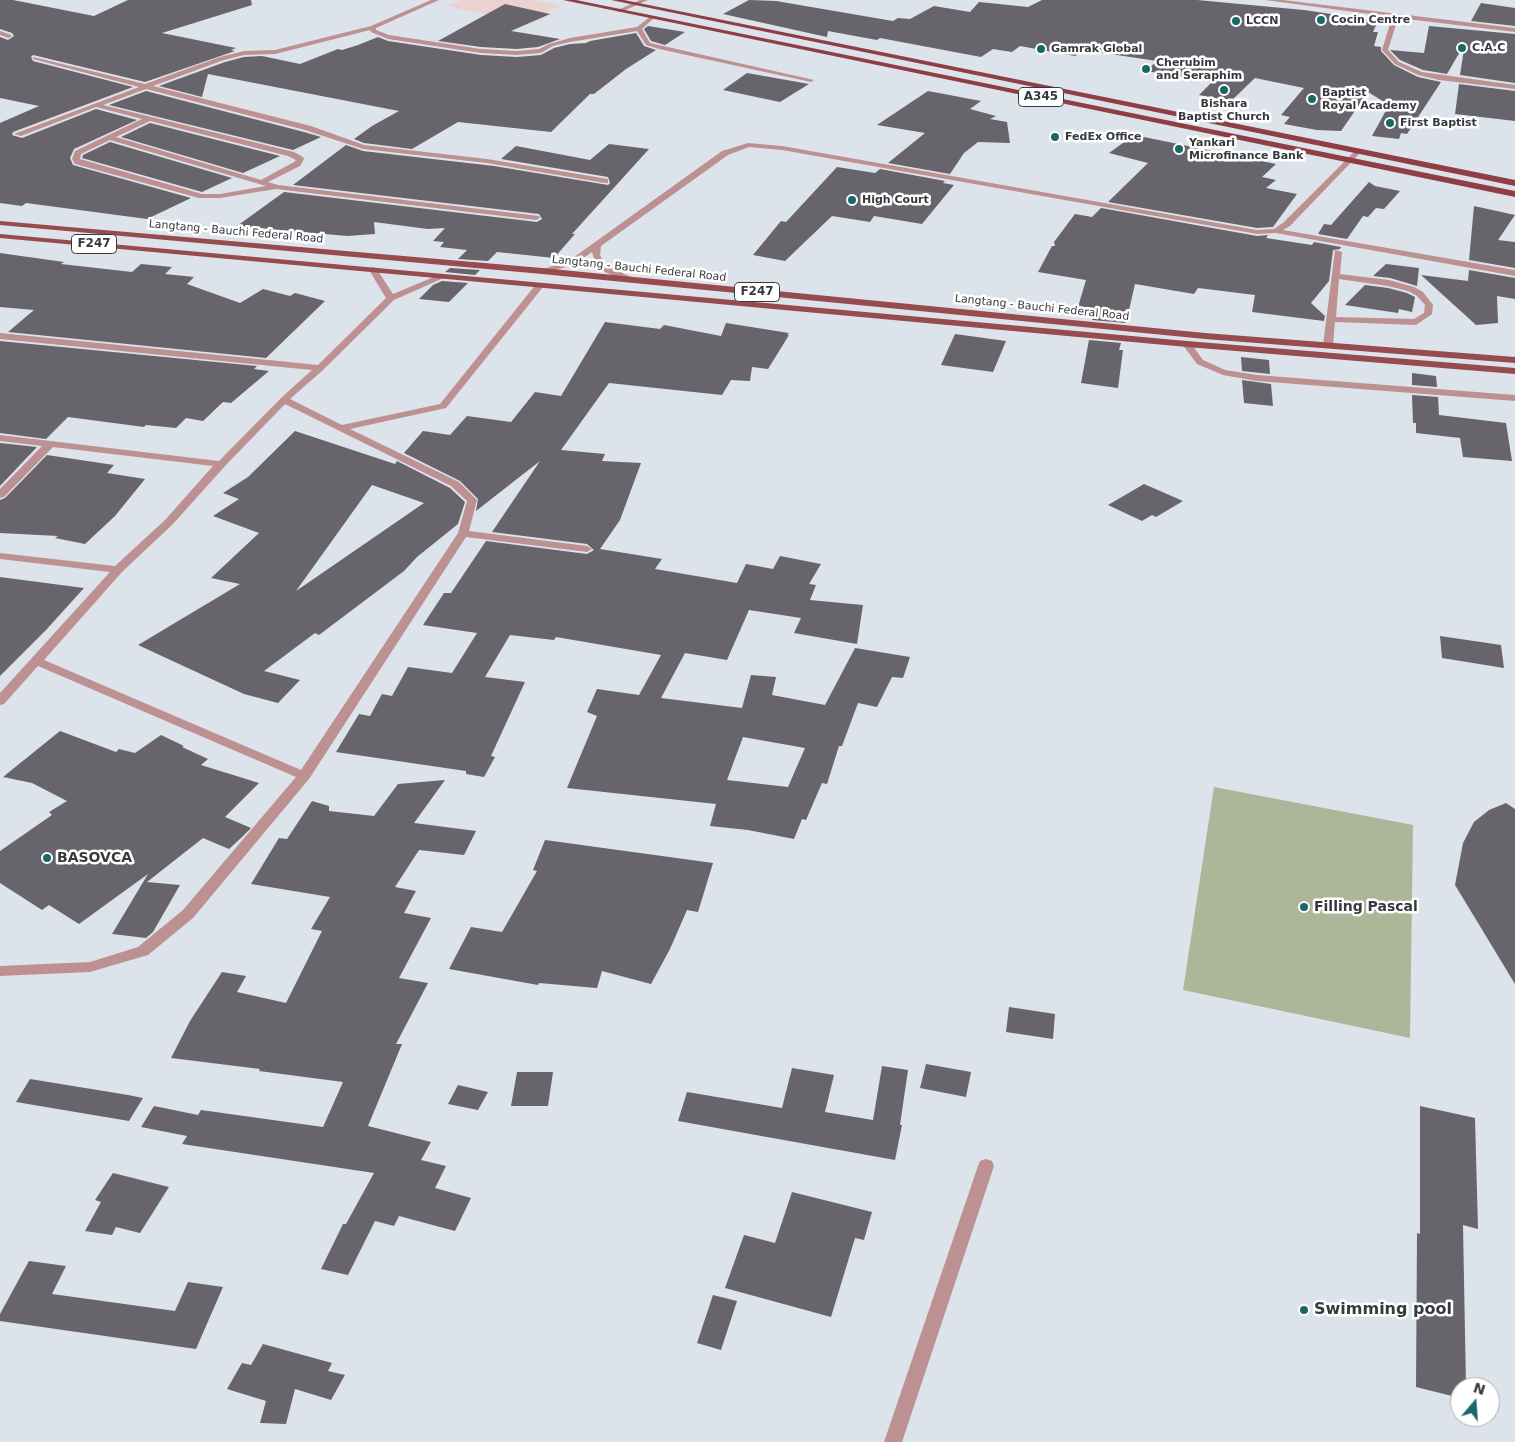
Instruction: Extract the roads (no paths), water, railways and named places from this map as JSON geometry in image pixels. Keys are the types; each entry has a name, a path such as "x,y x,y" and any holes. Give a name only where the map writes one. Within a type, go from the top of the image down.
{"highway":[{"name":"A345","path":"566,0 1515,194"},
{"name":"A345","path":"614,0 1515,183"},
{"path":"660,0 668,11"},
{"path":"856,60 870,52"},
{"path":"1056,101 1069,93"},
{"path":"1182,126 1193,118"}],"main road":[{"name":"Langtang - Bauchi Federal Road","path":"0,223 542,271 1195,335 1515,360"},
{"name":"Langtang - Bauchi Federal Road","path":"0,236 1187,344 1515,371"},
{"path":"188,253 202,240"},
{"path":"666,297 674,284"}],"street":[{"path":"18,134 235,54 275,52 373,27 436,0"},
{"path":"619,11 644,0"},
{"path":"1268,0 1298,2 1515,30"},
{"path":"1396,15 1385,50 1397,62 1420,74 1515,87"},
{"path":"373,27 373,31 388,37 500,53 541,51 551,44 562,41 639,29 651,18"},
{"path":"639,29 642,37 648,44 661,48 811,80"},
{"path":"0,34 9,36"},
{"path":"35,58 308,128 363,147 487,161 605,181"},
{"path":"95,105 291,154 300,159 297,164 262,182"},
{"path":"148,119 78,153 76,159 78,162 202,196 220,196 276,187"},
{"path":"108,137 276,187 536,218"},
{"path":"542,271 570,263 725,153 748,145 782,148 1235,229 1257,232 1276,231 1515,273"},
{"path":"1276,231 1287,224 1357,151"},
{"path":"597,245 596,255 598,262 608,270 628,280"},
{"path":"1328,345 1338,252"},
{"path":"373,270 391,298"},
{"path":"0,702 118,570 169,522 221,464 284,400 320,368 391,298 444,276"},
{"path":"1331,319 1416,322 1428,314 1430,304 1420,294 1411,289 1336,276"},
{"path":"340,428 443,406 540,285"},
{"path":"0,336 320,368"},
{"path":"1187,344 1200,362 1223,372 1249,376 1515,398"},
{"path":"0,971 90,967 142,951 188,914 304,776 463,533 472,500 455,484 284,400"},
{"path":"0,438 221,464"},
{"path":"0,495 50,444"},
{"path":"463,533 587,549"},
{"path":"0,556 118,570"},
{"path":"36,661 304,776"},
{"path":"892,1442 986,1166"}],"place":[{"name":"Cocin Centre","path":"1321,20"},
{"name":"LCCN","path":"1236,21"},
{"name":"C.A.C","path":"1462,48"},
{"name":"Gamrak Global","path":"1041,49"},
{"name":"Cherubim and Seraphim","path":"1146,69"},
{"name":"Bishara Baptist Church","path":"1224,90"},
{"name":"Baptist Royal Academy","path":"1312,99"},
{"name":"First Baptist","path":"1390,123"},
{"name":"FedEx Office","path":"1055,137"},
{"name":"Yankari Microfinance Bank","path":"1179,149"},
{"name":"High Court","path":"852,200"},
{"name":"BASOVCA","path":"47,858"},
{"name":"Filling Pascal","path":"1304,907"},
{"name":"Swimming pool","path":"1304,1310"}]}
